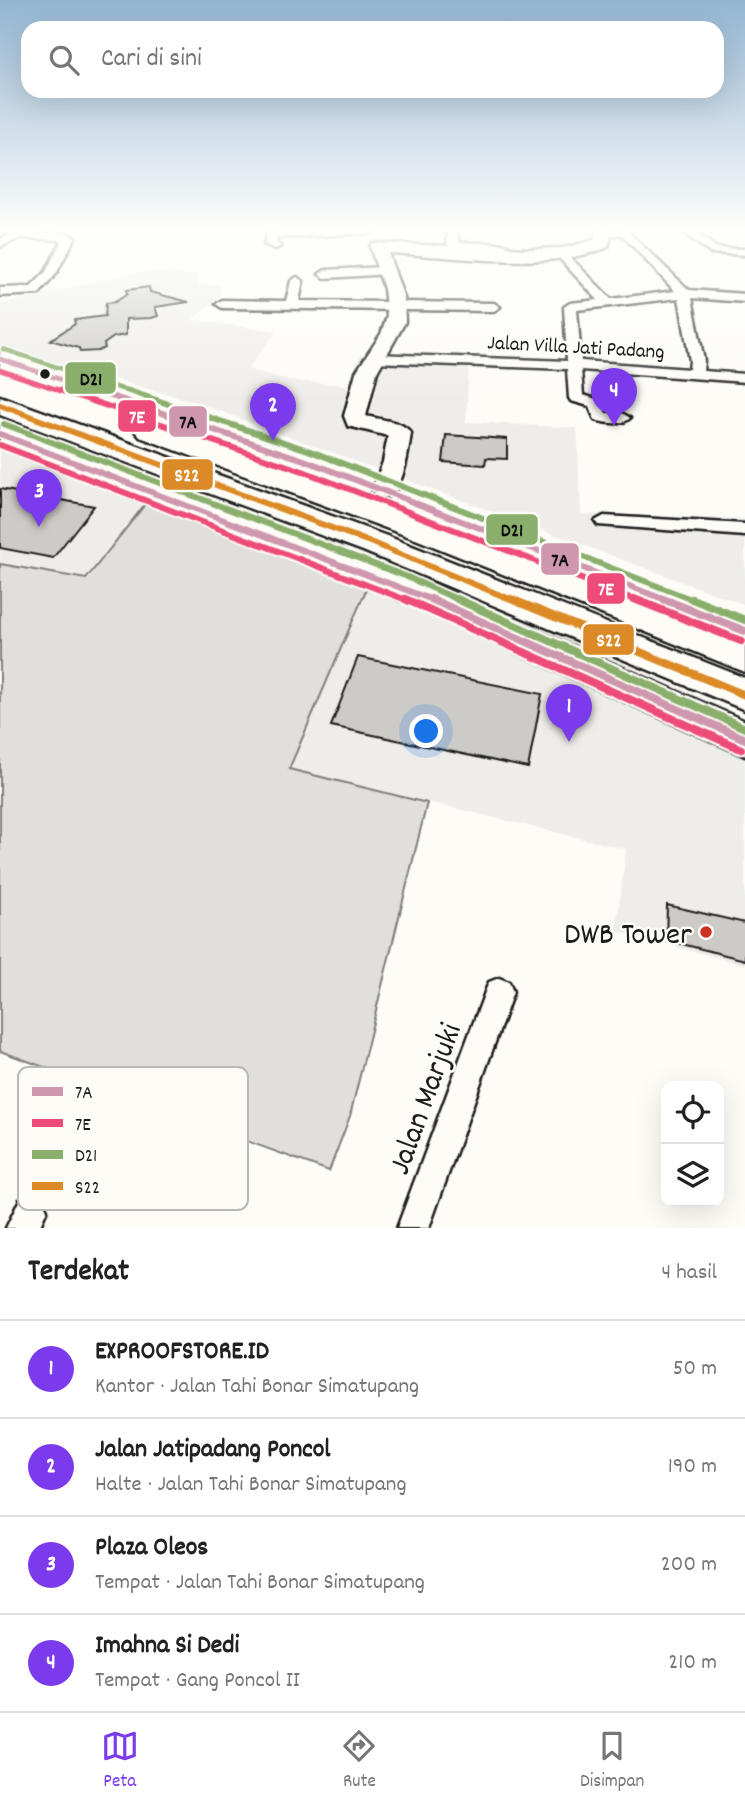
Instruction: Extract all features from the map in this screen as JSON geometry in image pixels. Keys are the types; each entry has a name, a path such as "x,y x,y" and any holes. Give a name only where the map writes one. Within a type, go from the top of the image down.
{"highway":[{"path":"0,359 191,421 384,490 745,631"},
{"path":"0,380 191,445 430,532 745,658"},
{"path":"0,405 358,535 745,695"},
{"path":"0,434 365,571 745,739"}],"street":[{"path":"0,292 27,293 38,287"},
{"path":"292,304 296,287"},
{"path":"384,490 395,462 400,433 356,421 353,414 373,358 392,332 396,306 390,287"},
{"path":"593,287 607,302"},
{"path":"679,287 685,294"},
{"path":"622,418 600,418 595,403 577,399 570,307 685,294 745,298"},
{"name":"Jalan Villa Jati Padang","path":"373,358 573,365 695,374 697,361 685,294"},
{"path":"222,304 494,307"},
{"path":"695,374 745,378"},
{"path":"604,521 745,530"},
{"name":"Jalan Marjuki","path":"413,1228 499,992"}],"shaded area":[{"path":"71,287 221,287 220,296 192,320 277,331 247,369 293,381 348,385 360,355 469,363 466,422 577,428 581,514 745,519 745,605 195,402 0,347 0,304"},
{"path":"0,444 150,498 86,579 0,564"},
{"path":"150,498 381,555 289,769 427,803 350,1116 329,1171 248,1141 248,1067 44,1067 0,1051 0,564 86,579"},
{"path":"381,555 745,717 745,965 616,931 626,849 289,769"}],"building":[{"path":"149,287 150,292 189,302 155,307 158,316 151,318 126,319 126,335 114,337 104,344 105,348 98,351 80,352 79,348 50,340 75,324 74,320 105,316 106,303 115,302 127,294 126,290"},
{"path":"446,435 507,439 507,459 486,458 485,465 443,462"},
{"path":"0,489 94,506 53,558 0,548"},
{"path":"358,657 542,694 528,768 331,726"},
{"name":"DWB Tower","path":"667,905 745,923 745,960 666,940"}],"transit line":[{"name":"D21","path":"3,349 308,450 745,620"},
{"name":"7A","path":"0,359 304,460 745,631"},
{"name":"7E","path":"0,370 300,470 741,641"},
{"name":"S22","path":"0,405 375,544 745,695"},
{"name":"D21","path":"4,424 405,576 745,728"},
{"name":"7A","path":"0,434 401,586 745,739"},
{"name":"7E","path":"0,445 397,596 741,749"}],"place":[{"name":"Imahna Si Dedi","path":"614,426"},
{"name":"Jalan Jatipadang Poncol","path":"273,441"},
{"name":"Plaza Oleos","path":"39,527"},
{"name":"EXPROOFSTORE.ID","path":"569,742"},
{"name":"DWB Tower","path":"706,932"}]}
